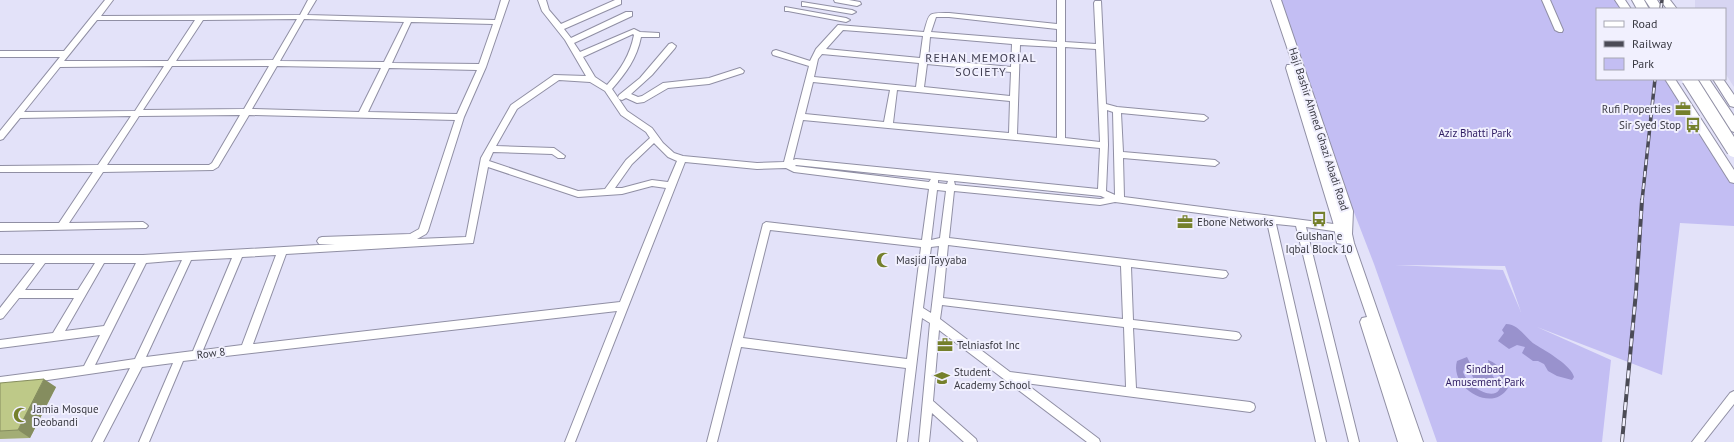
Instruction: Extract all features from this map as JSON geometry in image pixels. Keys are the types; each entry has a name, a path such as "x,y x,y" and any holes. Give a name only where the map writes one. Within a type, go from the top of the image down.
{"main road":[{"path":"1689,80 1734,150"},
{"path":"1703,80 1734,128"}],"street":[{"path":"2,133 109,0"},
{"path":"0,169 210,168 215,165 312,0"},
{"path":"322,240 412,238 420,234 460,117 482,67 505,0"},
{"path":"542,0 546,11 570,42 592,79 608,90 624,113 649,130 660,145 671,155 682,159 757,166 787,165 794,169 847,171 934,181 1102,193 1116,199 1343,228"},
{"path":"838,0 857,4"},
{"path":"1061,0 1062,141"},
{"name":"Haji Bashir Ahmed Ghazi Abadi Road","path":"1269,0 1339,222 1343,228 1416,442"},
{"name":"Haji Bashir Ahmed Ghazi Abadi Road","path":"1276,0 1347,211 1343,228 1405,442"},
{"path":"1546,0 1559,30"},
{"path":"1665,0 1671,8"},
{"path":"559,28 618,2"},
{"path":"1098,3 1104,145 1102,193"},
{"path":"805,4 852,12"},
{"path":"788,9 846,20"},
{"path":"570,42 629,14"},
{"path":"920,90 928,33 933,15 949,15 1060,27"},
{"path":"95,18 302,17 497,22"},
{"path":"62,226 201,18"},
{"path":"362,115 409,19"},
{"path":"787,165 801,117 814,58 841,27 928,33 1016,42 1099,47"},
{"path":"578,56 631,31 638,34 656,35"},
{"path":"608,90 631,62 636,49 638,34"},
{"path":"1013,136 1016,42"},
{"path":"616,101 626,95 651,72 672,46"},
{"path":"819,51 1015,70"},
{"path":"776,53 813,65"},
{"path":"0,54 66,54"},
{"path":"59,64 274,63 482,67"},
{"path":"626,95 637,100 644,99 666,85 709,81 740,71"},
{"path":"0,259 143,259 238,255 470,240 484,163 490,148 514,107 557,76 592,79"},
{"path":"810,79 1014,99"},
{"path":"1671,80 1734,179"},
{"path":"1719,80 1734,103"},
{"path":"888,125 894,87"},
{"path":"1102,106 1117,110 1204,118"},
{"path":"1116,199 1119,155 1117,110"},
{"path":"18,115 245,112 460,117"},
{"path":"801,117 1104,145"},
{"path":"1700,125 1734,128"},
{"path":"608,192 630,158 656,138"},
{"path":"490,148 554,152 561,156"},
{"path":"1119,155 1215,163"},
{"path":"570,442 682,159"},
{"path":"484,163 578,194 608,192 652,184 671,186"},
{"path":"902,442 934,181"},
{"path":"951,182 1100,202 1116,199"},
{"path":"924,442 935,321 951,182"},
{"path":"1271,220 1321,442"},
{"path":"1300,223 1354,442"},
{"path":"0,227 143,226"},
{"path":"712,442 766,226 926,244 945,241 1223,274"},
{"path":"246,349 282,252"},
{"path":"196,355 238,255"},
{"path":"97,442 139,362 188,257"},
{"path":"87,370 143,259"},
{"path":"0,315 42,260"},
{"path":"56,337 101,260"},
{"path":"1126,263 1131,392"},
{"path":"15,294 80,294"},
{"path":"938,301 1236,336"},
{"name":"Row 8","path":"0,382 196,355 624,306"},
{"path":"918,310 935,321 1095,442"},
{"path":"0,344 106,330"},
{"path":"737,342 911,364"},
{"path":"144,442 180,357"},
{"path":"1006,376 1250,407"},
{"path":"1697,442 1734,396"},
{"path":"928,403 972,442"}],"shaded area":[{"path":"1695,0 1734,0 1734,87 1726,75 1726,8 1695,8"},
{"path":"1506,324 1515,326 1532,342 1569,368 1574,377 1572,380 1557,376 1548,371 1544,364 1538,361 1533,361 1522,353 1525,347 1517,345 1509,349 1498,341 1504,333 1502,330"},
{"path":"1467,357 1470,363 1466,364 1463,372 1473,386 1487,393 1498,391 1501,385 1500,376 1489,366 1488,360 1500,368 1505,375 1508,388 1501,395 1492,398 1483,398 1465,388 1459,380 1456,371 1457,361"},
{"path":"1477,368 1483,369 1492,375 1495,380 1493,385 1487,387 1475,382 1471,373"}],"green space":[{"name":"Aziz Bhatti Park","path":"1272,0 1621,0 1625,8 1596,8 1596,80 1672,80 1734,179 1734,226 1680,223 1662,375 1537,327 1611,360 1602,442 1437,442 1374,264","holes":["1395,265 1505,266 1521,312 1503,270"]}],"building":[{"path":"44,379 18,430 0,431 0,383"}],"railway":[{"path":"1661,8 1662,0"},
{"path":"1642,201 1655,80"},
{"path":"1622,442 1636,292 1642,200"}],"place":[{"name":"Rufi Properties","path":"1683,109"},
{"name":"Sir Syed Stop","path":"1693,125"},
{"name":"Gulshan e Iqbal Block 10","path":"1319,219"},
{"name":"Ebone Networks","path":"1185,222"},
{"name":"Masjid Tayyaba","path":"884,260"},
{"name":"Telniasfot Inc","path":"945,345"},
{"name":"Student Academy School","path":"942,378"},
{"name":"Jamia Mosque Deobandi","path":"21,415"}],"district":[{"name":"REHAN MEMORIAL SOCIETY","path":"981,64"}],"park label":[{"name":"Sindbad Amusement Park","path":"1485,375"}]}
